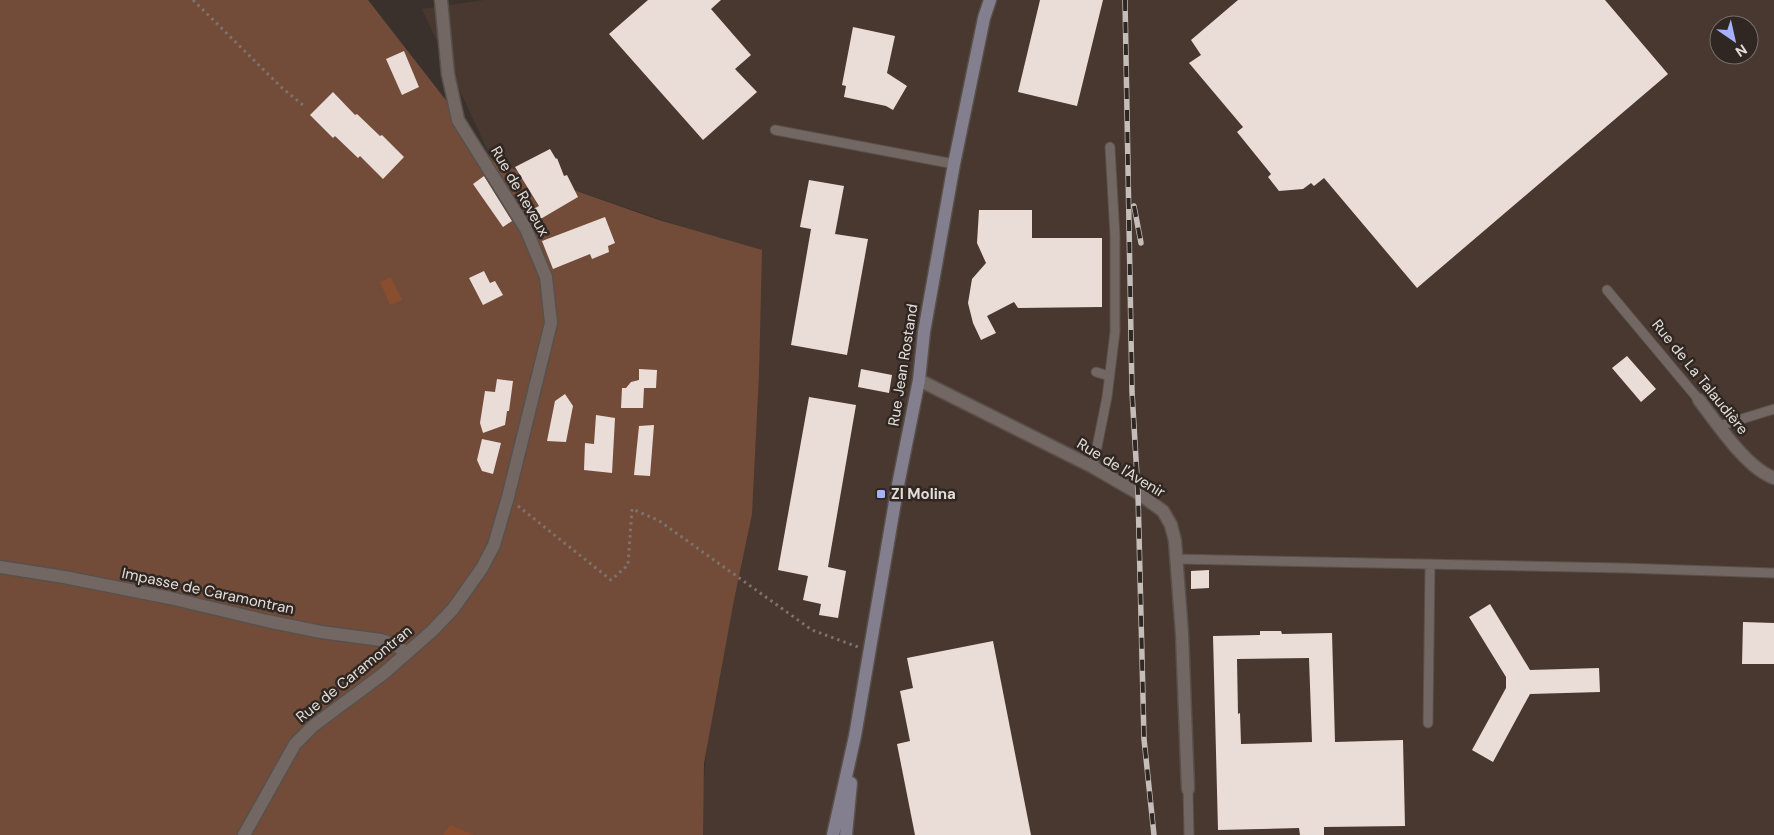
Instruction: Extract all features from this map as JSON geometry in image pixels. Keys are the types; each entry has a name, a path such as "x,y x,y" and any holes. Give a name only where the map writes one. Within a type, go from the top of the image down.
{"main road":[{"name":"Rue Jean Rostand","path":"833,835 855,736 897,490 919,380 924,332 954,164 984,18 990,0"},
{"name":"Rue Jean Rostand","path":"846,835 855,736"}],"street":[{"name":"Rue de Reveux","path":"441,0 448,74 458,120 526,229 546,277 550,323 508,497 494,545"},
{"name":"Rue de l'Avenir","path":"919,380 1093,467 1138,493 1164,511 1171,525 1176,559 1182,634 1188,789"},
{"name":"Rue de La Talaudière","path":"1699,400 1742,454 1765,475 1774,478"},
{"name":"Rue de Caramontran","path":"244,835 295,744 313,726 383,674 432,632 453,609 494,545"},
{"name":"Impasse de Caramontran","path":"0,567 64,577 170,598 321,632 381,640 395,645 407,653"}],"lane":[{"path":"775,130 954,164"},
{"path":"1093,467 1110,376 1115,332 1115,236 1110,147"},
{"name":"Rue de La Talaudière","path":"1607,290 1699,400"},
{"path":"1096,372 1110,376"},
{"path":"1719,426 1774,409"},
{"path":"1176,559 1774,574"},
{"path":"1428,722 1430,564"},
{"path":"1188,789 1189,835"}],"path":[{"path":"193,0 281,88 303,105"},
{"path":"508,497 611,580 628,565 632,509 658,520 812,630 869,651"}],"shaded area":[{"path":"0,0 368,0 494,162 659,220 762,250 759,374 752,514 704,763 703,835 0,835"},
{"path":"484,0 1774,0 1774,835 700,835 710,695 761,254 493,162 422,9"},
{"path":"391,277 402,300 390,305 380,282"},
{"path":"450,825 474,835 443,835"}],"building":[{"path":"648,0 721,0 711,9 751,55 735,69 757,92 703,140 609,34"},
{"path":"1040,0 1103,0 1077,106 1018,92"},
{"path":"1238,0 1605,0 1668,74 1417,288 1324,178 1314,186 1311,183 1303,189 1279,191 1268,177 1271,174 1237,132 1243,127 1189,63 1201,55 1191,40"},
{"path":"853,27 895,36 887,73 907,86 893,110 886,106 844,97 846,86 842,85"},
{"path":"404,51 419,87 402,95 386,59"},
{"path":"333,92 355,115 357,114 380,136 382,135 404,157 383,179 360,156 358,158 335,136 333,138 310,115"},
{"path":"550,149 557,158 564,176 567,175 578,197 532,224 526,213 539,206 515,167"},
{"path":"484,176 512,221 503,227 473,184"},
{"path":"809,180 844,186 835,234 868,239 847,355 791,345 811,229 800,227"},
{"path":"979,210 1032,210 1032,238 1102,238 1102,307 1018,308 1014,302 987,316 996,333 981,340 973,323 968,303 972,279 986,263 977,243"},
{"path":"605,217 615,243 608,246 609,252 592,259 590,254 553,269 542,241"},
{"path":"484,271 490,283 495,281 503,295 483,305 469,278"},
{"path":"1627,356 1656,389 1641,402 1612,368"},
{"path":"639,369 657,370 656,388 644,388 643,408 621,408 622,388 626,388 631,382 639,380"},
{"path":"861,369 892,375 889,393 858,387"},
{"path":"497,379 513,381 509,411 507,411 505,425 483,433 480,423 485,391 495,392"},
{"path":"565,394 573,406 566,442 547,441 555,401"},
{"path":"809,397 856,405 828,567 846,571 838,618 819,615 821,604 803,600 808,576 778,570"},
{"path":"596,415 615,418 612,473 584,470 585,443 594,444"},
{"path":"654,425 650,476 634,475 639,426"},
{"path":"482,439 501,443 493,474 482,471 477,460"},
{"path":"1209,570 1209,588 1191,589 1191,571"},
{"path":"1490,604 1530,670 1599,668 1600,692 1530,694 1493,762 1472,750 1506,688 1506,677 1469,617"},
{"path":"1743,622 1774,623 1774,664 1742,664"},
{"path":"1260,631 1281,631 1282,634 1332,633 1335,742 1403,740 1405,826 1324,827 1324,835 1300,835 1299,828 1218,830 1213,636 1260,635","holes":["1309,658 1312,742 1241,744 1240,713 1238,714 1237,659"]},
{"path":"993,641 1031,835 915,835 897,744 910,741 900,691 913,688 907,658"}],"railway":[{"path":"1125,0 1132,392 1138,493 1144,739 1154,835"},
{"path":"1134,206 1141,243"}],"place":[{"name":"ZI Molina","path":"881,494"}]}
